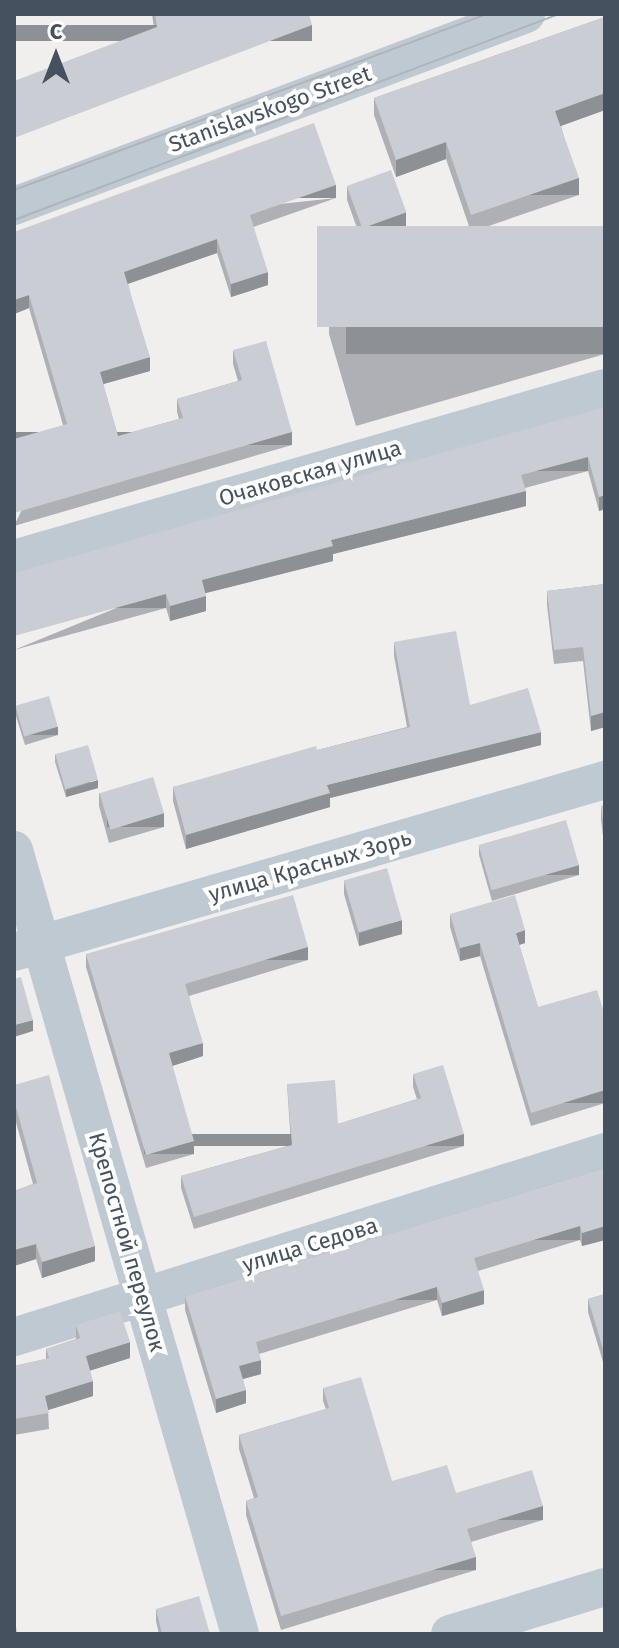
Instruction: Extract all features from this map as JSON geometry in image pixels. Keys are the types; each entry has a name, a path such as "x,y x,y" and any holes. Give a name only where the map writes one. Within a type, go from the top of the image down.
{"street":[{"name":"Stanislavskogo Street","path":"14,206 526,14"},
{"name":"Очаковская улица","path":"14,559 605,388"},
{"name":"улица Красных Зорь","path":"27,948 605,780"},
{"name":"Крепостной переулок","path":"14,850 27,948 143,1298 240,1634"},
{"name":"улица Седова","path":"14,1337 605,1152"},
{"path":"450,1634 605,1587"}],"building":[{"path":"155,14 309,14 312,25 14,138 14,81 157,27"},
{"path":"605,17 605,93 555,111 579,178 471,215 446,142 396,160 374,98"},
{"path":"314,123 336,185 250,215 268,272 231,284 217,239 124,272 150,357 100,372 118,436 183,418 177,399 242,380 233,350 266,341 292,432 14,513 14,439 67,424 29,295 14,300 14,232"},
{"path":"391,170 406,212 362,228 347,186"},
{"path":"317,226 605,226 605,327 317,327"},
{"path":"605,407 605,495 599,497 588,457 521,475 526,491 331,540 333,546 202,580 206,596 170,606 166,594 14,636 14,573"},
{"path":"605,584 605,712 591,716 583,647 554,650 547,591"},
{"path":"456,631 470,705 528,688 541,732 327,785 330,793 186,835 173,787 316,746 317,750 410,727 394,642"},
{"path":"49,696 58,727 24,736 15,706"},
{"path":"88,745 98,780 65,789 55,754"},
{"path":"153,777 164,813 111,830 99,793"},
{"path":"605,805 605,838 601,806"},
{"path":"566,820 579,865 491,890 479,845"},
{"path":"387,868 402,920 359,932 344,880"},
{"path":"293,895 308,947 185,984 203,1043 169,1053 194,1141 146,1155 86,954"},
{"path":"515,895 525,930 516,933 538,1007 597,990 605,1016 605,1090 531,1113 480,943 460,948 450,914"},
{"path":"21,977 33,1020 14,1025 14,979"},
{"path":"443,1065 464,1134 194,1217 181,1176 292,1145 287,1084 335,1080 338,1124 421,1098 413,1074"},
{"path":"49,1075 95,1246 42,1262 36,1244 14,1250 14,1191 37,1183 14,1100 14,1085"},
{"path":"605,1168 605,1226 582,1233 580,1226 474,1258 484,1290 442,1303 437,1287 256,1342 261,1360 239,1366 246,1390 216,1399 185,1296"},
{"path":"605,1294 605,1348 603,1349 588,1299"},
{"path":"120,1311 130,1342 86,1356 93,1381 45,1396 49,1413 14,1419 14,1366 49,1358 46,1349 80,1338 76,1325"},
{"path":"361,1377 392,1481 447,1465 456,1493 532,1470 543,1506 467,1529 476,1557 281,1616 246,1501 258,1497 239,1435 329,1408 323,1388"},
{"path":"199,1596 210,1634 162,1634 156,1609"}],"tram line":[{"path":"14,190 487,14"},
{"path":"14,220 559,14"}]}
